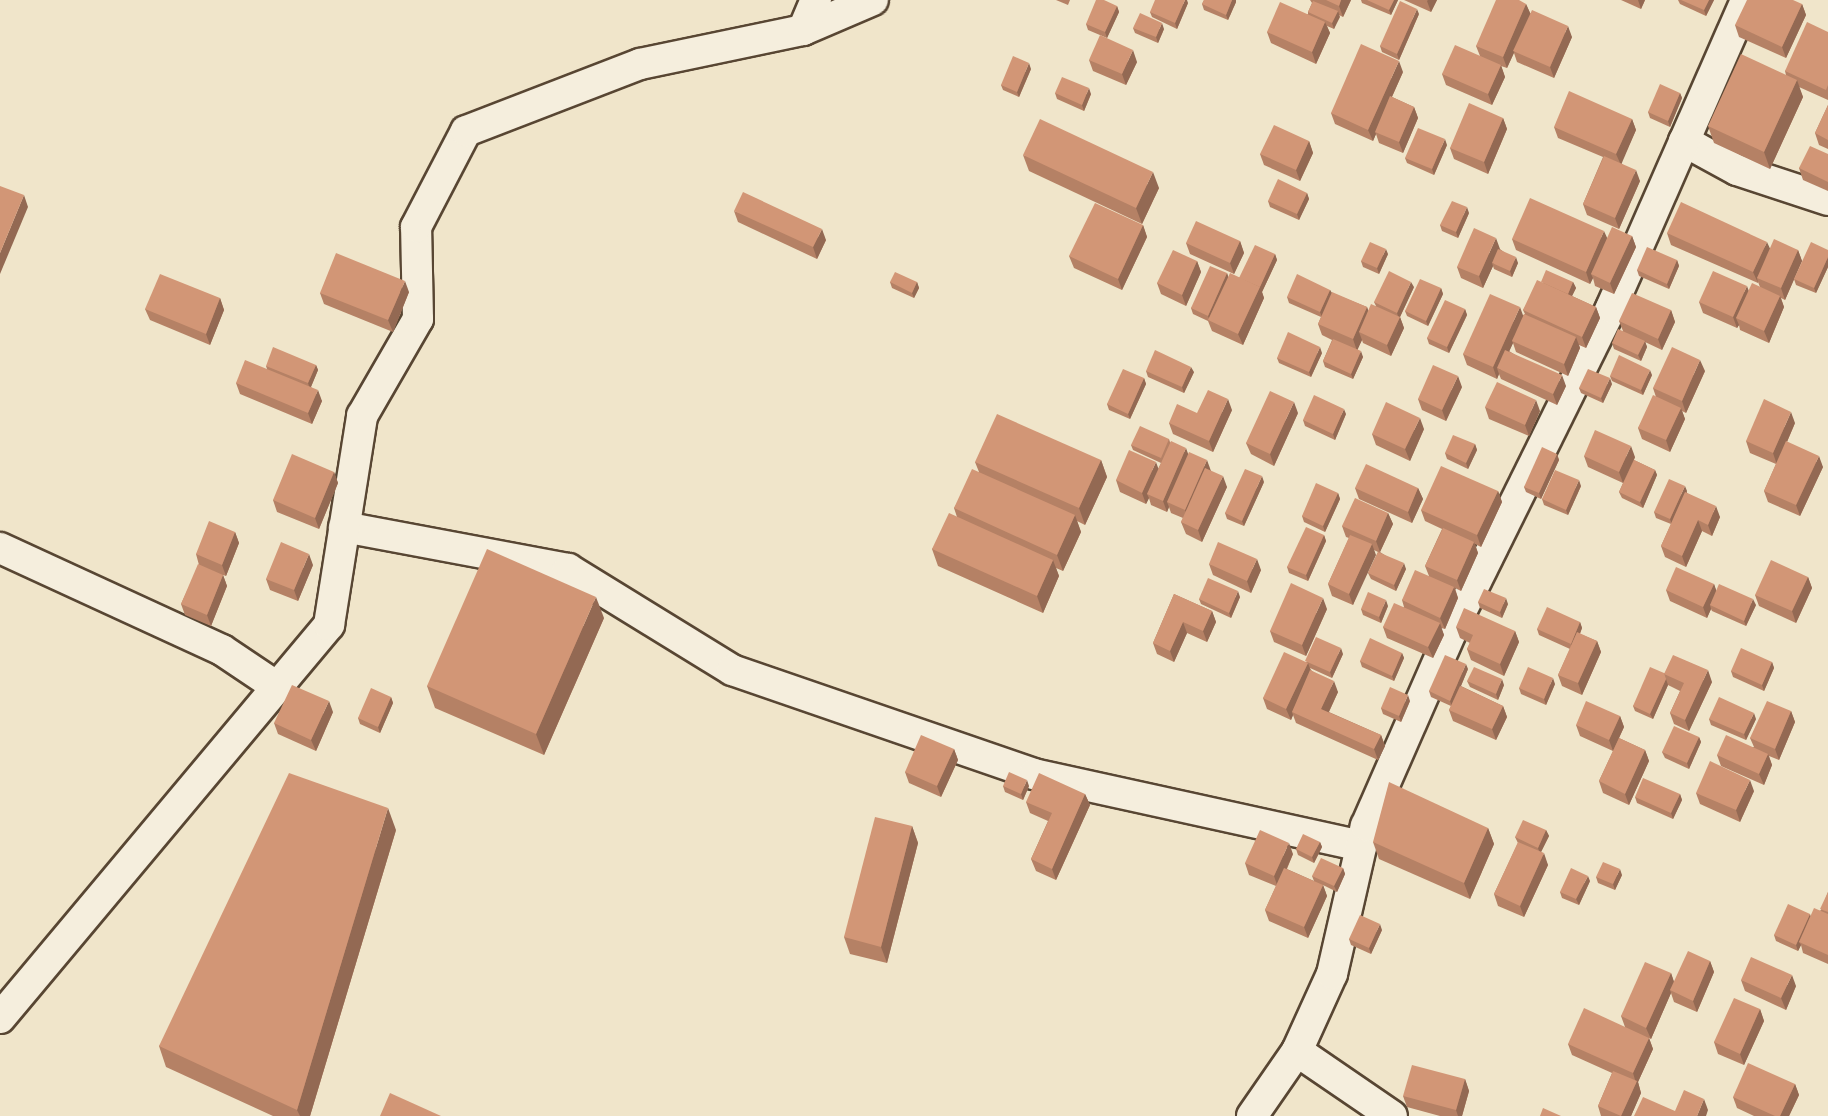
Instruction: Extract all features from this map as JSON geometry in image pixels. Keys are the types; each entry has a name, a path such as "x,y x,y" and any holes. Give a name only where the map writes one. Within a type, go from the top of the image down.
{"street":[{"path":"803,30 816,0"},
{"path":"0,1018 329,625 362,416 418,319 416,227 466,131 640,64 803,30 873,0"},
{"path":"1252,1116 1297,1051 1332,974 1366,826 1451,632 1611,308 1746,0"},
{"path":"1684,141 1737,170 1828,200"},
{"path":"344,527 568,569 732,670 1034,774 1361,846"},
{"path":"0,548 222,650 277,687"},
{"path":"1297,1051 1392,1116"}],"building":[{"path":"1096,0 1117,6 1105,32 1086,24"},
{"path":"1155,0 1185,0 1175,23 1150,12"},
{"path":"1204,0 1232,0 1226,15 1202,4"},
{"path":"1326,0 1341,0 1339,6"},
{"path":"1367,0 1394,0 1389,10"},
{"path":"1496,0 1519,0 1526,4 1503,57 1476,46"},
{"path":"1681,0 1709,0 1704,10"},
{"path":"1747,0 1793,0 1802,4 1782,47 1735,25"},
{"path":"1313,1 1338,11 1332,23 1308,12"},
{"path":"1400,1 1417,9 1397,54 1380,46"},
{"path":"1280,2 1325,22 1312,52 1267,32"},
{"path":"1532,10 1568,26 1550,67 1513,51"},
{"path":"1140,13 1162,23 1156,37 1133,28"},
{"path":"1807,22 1828,32 1826,90 1785,71"},
{"path":"1100,35 1133,50 1122,74 1089,60"},
{"path":"1361,44 1399,61 1368,130 1331,113"},
{"path":"1455,45 1501,65 1488,94 1442,74"},
{"path":"1741,54 1797,80 1764,152 1708,126"},
{"path":"1013,56 1029,63 1017,92 1001,85"},
{"path":"1062,77 1089,88 1082,105 1055,93"},
{"path":"1660,84 1680,93 1668,121 1648,112"},
{"path":"1569,91 1632,119 1616,154 1554,127"},
{"path":"1390,96 1414,107 1399,142 1375,132"},
{"path":"1469,103 1503,118 1484,162 1450,148"},
{"path":"1828,105 1828,140 1815,133"},
{"path":"1040,119 1153,172 1136,208 1023,155"},
{"path":"1274,125 1309,141 1296,170 1260,154"},
{"path":"1418,128 1445,139 1432,169 1405,158"},
{"path":"1810,146 1828,154 1828,182 1799,168"},
{"path":"1604,156 1636,170 1615,218 1583,204"},
{"path":"1278,179 1307,193 1297,214 1268,201"},
{"path":"0,186 24,195 0,253"},
{"path":"743,192 822,229 813,247 734,211"},
{"path":"1530,198 1604,231 1586,272 1512,239"},
{"path":"1452,201 1467,207 1456,232 1440,225"},
{"path":"1681,202 1767,242 1753,272 1667,233"},
{"path":"1095,203 1143,225 1118,279 1069,256"},
{"path":"1196,221 1240,241 1230,263 1186,243"},
{"path":"1612,227 1632,236 1610,283 1591,274"},
{"path":"1474,228 1496,238 1479,276 1457,267"},
{"path":"1774,239 1798,250 1781,288 1757,278"},
{"path":"1370,242 1386,249 1377,268 1361,261"},
{"path":"1811,242 1828,250 1828,257 1814,288 1794,279"},
{"path":"1255,245 1275,254 1260,287 1239,278"},
{"path":"1647,247 1677,260 1667,284 1637,270"},
{"path":"1498,249 1516,257 1510,271 1492,263"},
{"path":"1173,250 1197,261 1182,295 1157,283"},
{"path":"336,253 405,281 388,320 320,293"},
{"path":"1210,266 1227,273 1208,316 1191,308"},
{"path":"1546,270 1573,282 1568,294 1541,282"},
{"path":"1389,271 1411,282 1397,313 1374,302"},
{"path":"1713,271 1747,286 1733,317 1699,302"},
{"path":"895,272 917,282 912,293 890,282"},
{"path":"1230,273 1260,287 1238,334 1208,320"},
{"path":"160,274 220,298 206,334 145,309"},
{"path":"1297,274 1330,290 1320,312 1287,297"},
{"path":"1420,279 1441,288 1426,321 1405,311"},
{"path":"1537,280 1596,307 1582,337 1523,310"},
{"path":"1752,283 1780,296 1764,331 1736,318"},
{"path":"1332,292 1367,307 1353,339 1318,324"},
{"path":"1632,293 1671,310 1658,339 1619,321"},
{"path":"1490,294 1520,307 1493,367 1463,354"},
{"path":"1445,300 1465,309 1447,347 1427,338"},
{"path":"1371,304 1400,317 1387,345 1359,332"},
{"path":"1524,314 1576,337 1564,364 1512,341"},
{"path":"1618,329 1645,341 1638,355 1612,343"},
{"path":"1288,332 1320,347 1309,372 1277,358"},
{"path":"1333,339 1361,351 1351,374 1323,361"},
{"path":"273,347 316,365 308,383 266,366"},
{"path":"1672,347 1700,360 1682,401 1653,388"},
{"path":"1155,350 1191,367 1182,387 1146,371"},
{"path":"1505,350 1562,375 1553,394 1497,368"},
{"path":"1619,355 1650,370 1641,390 1610,376"},
{"path":"245,360 318,390 308,413 236,383"},
{"path":"1433,365 1458,376 1442,410 1418,399"},
{"path":"1123,369 1144,378 1128,414 1107,404"},
{"path":"1588,369 1610,378 1601,398 1579,388"},
{"path":"1497,382 1536,400 1525,425 1485,407"},
{"path":"1208,390 1228,399 1209,441 1169,423 1177,404 1197,413"},
{"path":"1270,391 1294,402 1270,454 1246,443"},
{"path":"1314,395 1344,409 1333,434 1303,420"},
{"path":"1653,395 1681,408 1666,440 1638,428"},
{"path":"1764,399 1791,412 1773,453 1746,441"},
{"path":"1386,402 1420,418 1405,449 1372,434"},
{"path":"997,414 1101,460 1079,508 975,462"},
{"path":"1140,426 1169,439 1161,458 1131,445"},
{"path":"1595,430 1631,446 1619,472 1584,456"},
{"path":"1453,435 1475,444 1466,463 1445,453"},
{"path":"1171,441 1186,448 1163,501 1147,494"},
{"path":"1786,441 1819,456 1796,505 1764,491"},
{"path":"1542,447 1557,454 1539,493 1524,487"},
{"path":"1129,450 1156,462 1142,493 1116,480"},
{"path":"1189,452 1207,460 1185,510 1167,502"},
{"path":"292,454 334,472 315,518 273,500"},
{"path":"1634,460 1655,470 1640,502 1619,492"},
{"path":"1366,464 1418,488 1408,512 1355,488"},
{"path":"1441,466 1498,491 1477,535 1421,510"},
{"path":"1205,468 1223,476 1198,530 1181,522"},
{"path":"972,469 1075,515 1057,555 954,508"},
{"path":"1245,469 1262,476 1242,521 1225,513"},
{"path":"1555,470 1579,480 1566,510 1542,499"},
{"path":"1669,479 1685,486 1670,519 1654,512"},
{"path":"1316,483 1338,493 1323,526 1302,516"},
{"path":"1685,492 1716,506 1708,525 1698,520 1682,556 1661,546"},
{"path":"1355,498 1388,513 1376,541 1342,526"},
{"path":"949,513 1053,560 1037,596 932,549"},
{"path":"209,521 235,532 222,565 196,554"},
{"path":"1306,527 1324,535 1306,575 1287,567"},
{"path":"1443,528 1474,542 1457,580 1425,566"},
{"path":"1350,535 1372,544 1349,594 1328,584"},
{"path":"281,542 309,554 294,590 266,579"},
{"path":"1218,542 1257,559 1247,581 1209,564"},
{"path":"487,549 596,597 536,734 427,686"},
{"path":"1378,552 1404,563 1394,585 1368,573"},
{"path":"1771,560 1808,577 1792,611 1755,595"},
{"path":"198,564 223,575 207,615 181,604"},
{"path":"1676,567 1714,584 1703,607 1666,590"},
{"path":"1415,570 1454,587 1440,618 1402,600"},
{"path":"1208,578 1238,591 1229,613 1199,599"},
{"path":"1291,583 1323,598 1302,645 1270,631"},
{"path":"1719,584 1753,599 1744,621 1710,605"},
{"path":"1484,589 1506,598 1500,612 1478,602"},
{"path":"1368,592 1386,600 1379,617 1361,609"},
{"path":"1174,594 1212,611 1203,631 1183,622 1170,651 1153,643"},
{"path":"1394,603 1440,623 1428,647 1383,627"},
{"path":"1547,607 1580,622 1571,644 1537,629"},
{"path":"1464,608 1515,631 1500,664 1467,649 1473,635 1456,627"},
{"path":"1577,632 1597,641 1578,683 1558,675"},
{"path":"1316,637 1341,648 1330,672 1305,661"},
{"path":"1370,638 1402,653 1392,676 1360,661"},
{"path":"1741,648 1772,662 1762,685 1731,671"},
{"path":"1284,652 1308,663 1286,709 1263,698"},
{"path":"1445,655 1466,664 1450,701 1429,691"},
{"path":"1673,655 1708,670 1685,720 1670,713 1684,683 1664,674"},
{"path":"1474,667 1502,679 1496,694 1467,681"},
{"path":"1528,667 1553,678 1544,699 1519,688"},
{"path":"1650,667 1664,673 1666,679 1650,714 1633,706"},
{"path":"1310,670 1334,681 1321,709 1381,735 1374,749 1292,712"},
{"path":"292,685 329,701 311,740 274,723"},
{"path":"1460,686 1503,706 1492,729 1449,710"},
{"path":"1390,687 1408,695 1399,716 1381,708"},
{"path":"371,688 391,697 378,727 358,718"},
{"path":"1719,697 1754,713 1744,734 1709,719"},
{"path":"1586,701 1620,716 1609,740 1576,725"},
{"path":"1767,701 1791,711 1775,749 1750,738"},
{"path":"1674,726 1699,737 1687,763 1662,752"},
{"path":"921,735 954,749 937,786 905,772"},
{"path":"1726,735 1768,754 1759,774 1717,755"},
{"path":"1619,738 1645,750 1625,794 1599,781"},
{"path":"1710,761 1750,780 1736,810 1696,793"},
{"path":"1009,772 1027,780 1021,794 1003,786"},
{"path":"289,773 388,808 297,1110 159,1046"},
{"path":"1039,773 1085,794 1052,869 1031,859 1052,813 1026,802"},
{"path":"1643,778 1680,794 1671,813 1635,797"},
{"path":"1389,782 1488,828 1464,883 1373,842"},
{"path":"875,817 912,826 881,947 844,937"},
{"path":"1523,820 1546,830 1538,848 1515,837"},
{"path":"1260,830 1289,843 1274,876 1245,863"},
{"path":"1303,834 1320,842 1312,857 1296,849"},
{"path":"1518,842 1544,853 1520,906 1494,894"},
{"path":"1321,858 1343,868 1334,886 1312,876"},
{"path":"1603,862 1620,869 1613,884 1596,877"},
{"path":"1284,868 1323,885 1304,927 1265,910"},
{"path":"1571,868 1588,876 1576,899 1560,892"},
{"path":"1828,892 1828,912 1820,909"},
{"path":"1788,904 1810,914 1796,945 1774,935"},
{"path":"1814,908 1828,914 1828,955 1799,942"},
{"path":"1360,915 1380,924 1369,948 1349,939"},
{"path":"1688,951 1710,961 1693,1001 1670,990"},
{"path":"1751,957 1792,975 1781,998 1741,980"},
{"path":"1645,962 1671,973 1646,1028 1621,1016"},
{"path":"1734,998 1760,1009 1740,1054 1714,1042"},
{"path":"1584,1008 1649,1038 1633,1073 1568,1044"},
{"path":"1748,1063 1795,1084 1780,1116 1733,1097"},
{"path":"1412,1065 1465,1079 1456,1110 1403,1096"},
{"path":"1613,1071 1637,1081 1621,1116 1598,1106"},
{"path":"1684,1090 1704,1099 1697,1116 1634,1116 1643,1097 1675,1111"},
{"path":"390,1093 441,1116 380,1116"},
{"path":"1543,1108 1561,1116 1540,1116"}]}
